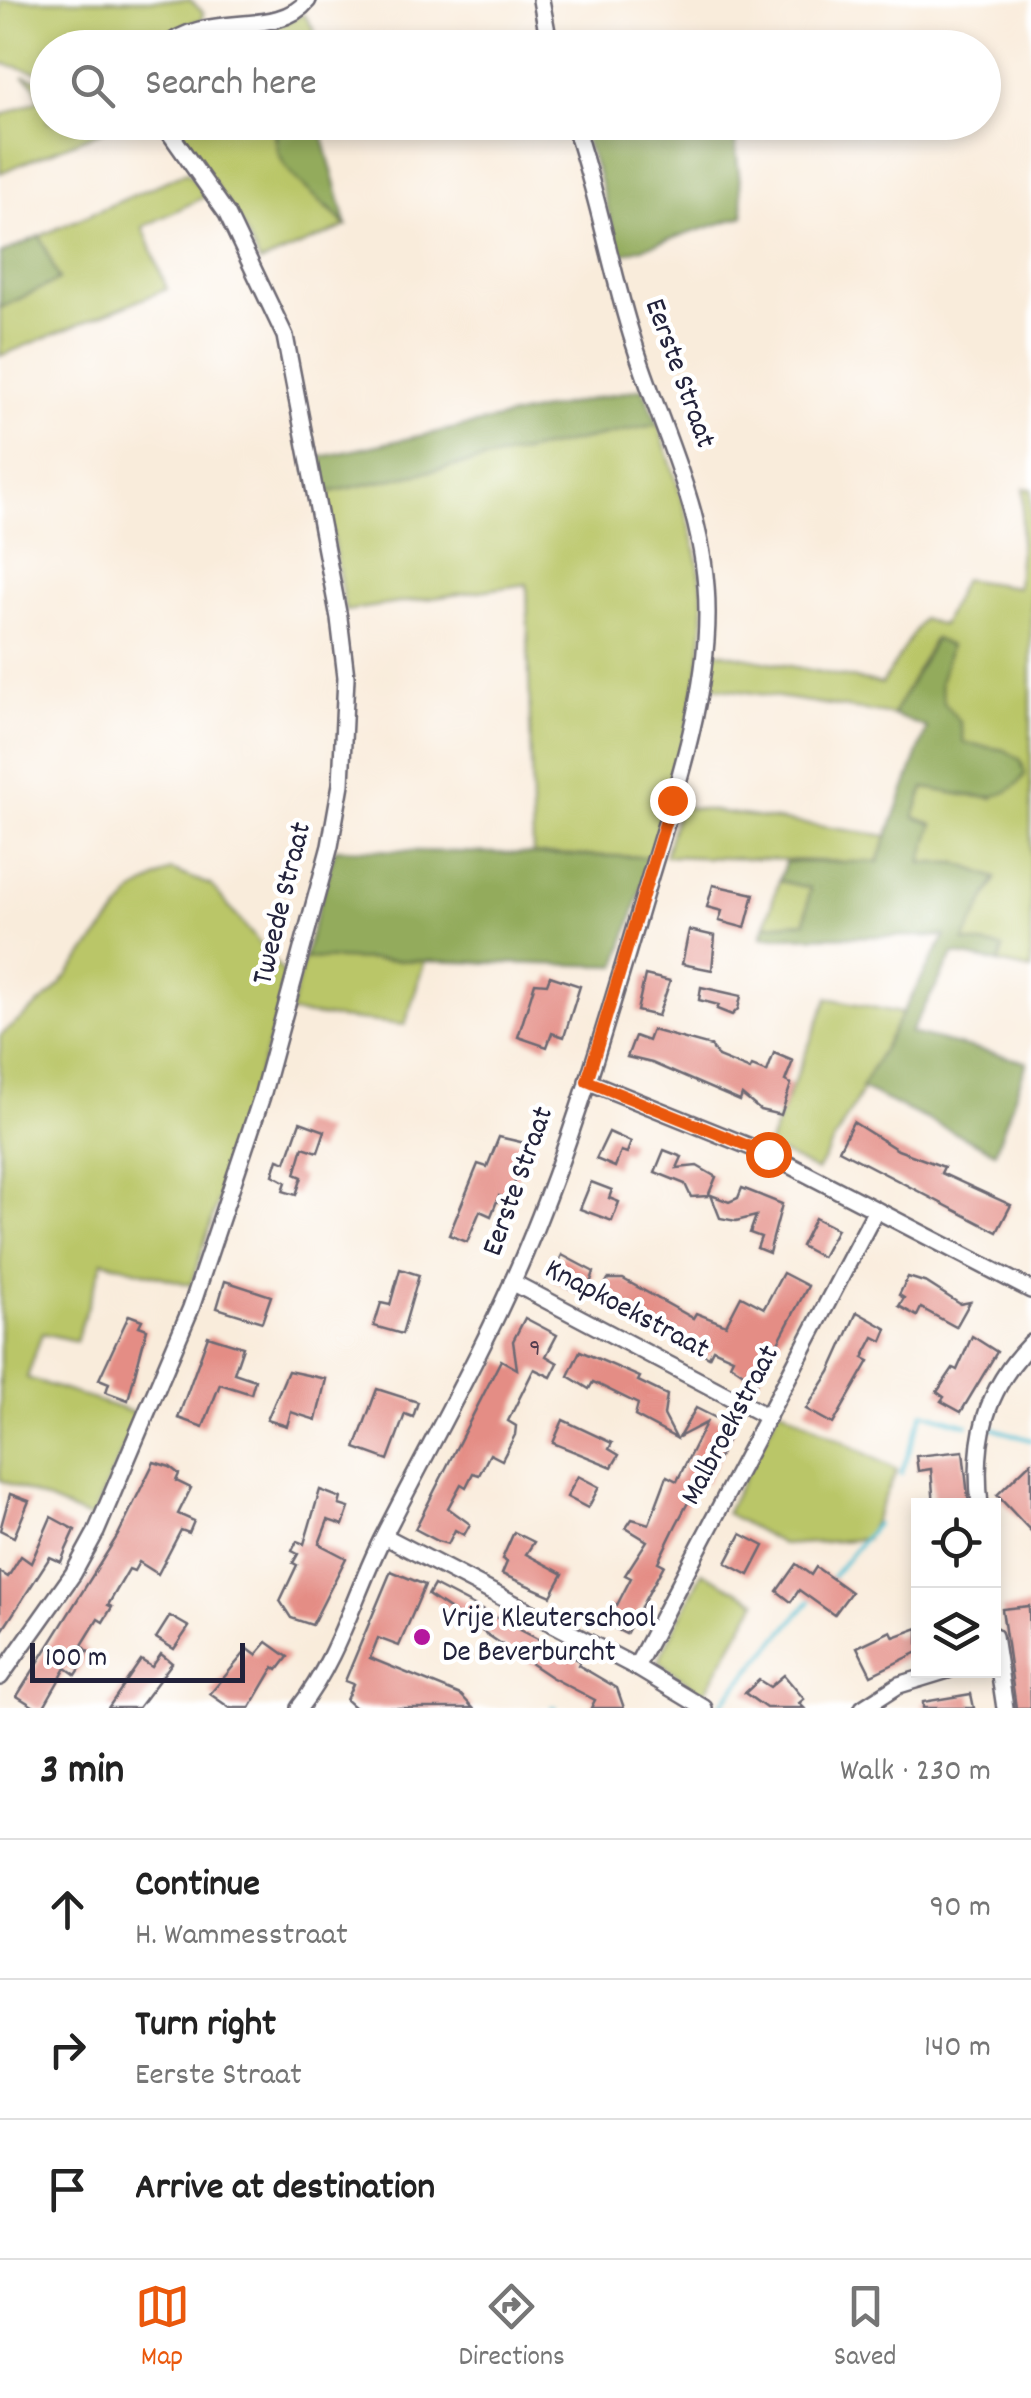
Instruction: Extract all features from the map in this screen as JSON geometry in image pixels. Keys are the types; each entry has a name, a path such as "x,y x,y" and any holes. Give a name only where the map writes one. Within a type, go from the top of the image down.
{"street":[{"path":"194,30 214,24 291,16 308,0"},
{"path":"541,0 547,30"},
{"name":"Tweede Straat","path":"0,1677 74,1574 96,1532 191,1308 262,1096 330,846 341,784 346,677 340,618 285,336 227,214 175,140"},
{"name":"Eerste Straat","path":"298,1708 323,1671 384,1536 512,1282 587,1081 672,800 698,684 707,612 704,554 688,485 634,344 605,220 579,140"},
{"path":"587,1081 768,1154 1031,1290"},
{"name":"Malbroekstraat","path":"636,1667 876,1210"},
{"name":"Knapkoekstraat","path":"512,1282 768,1417"},
{"path":"979,1498 976,1451 984,1415 1004,1375 1031,1343"},
{"path":"384,1536 636,1667 704,1708"},
{"path":"864,1708 899,1684 920,1678"},
{"path":"999,1678 1005,1708"}],"green space":[{"path":"0,0 190,0 203,12 203,19 178,30 30,30 30,70 0,63"},
{"path":"304,14 314,30 231,30 274,27"},
{"path":"30,104 30,140 80,140 0,173 0,116"},
{"path":"181,140 277,140 318,200 347,226 260,263 239,219"},
{"path":"276,140 324,140 347,226 298,181 279,155"},
{"path":"585,140 735,140 744,216 620,255"},
{"path":"187,172 206,196 143,227 167,289 0,356 0,308 59,280 40,236"},
{"path":"40,236 59,280 0,308 0,254"},
{"path":"643,388 658,424 325,493 317,458"},
{"path":"658,424 691,530 703,595 695,691 669,797 651,857 533,854 527,584 345,611 325,493"},
{"path":"1024,488 1031,489 1031,970 999,963 1003,948 963,941 996,879 957,863 920,863 933,824 913,818 924,788 993,798 980,747 964,743 960,722 944,703 940,683 950,646 934,639 893,715 702,685 708,650 882,684 922,619 942,625 963,579 1017,587"},
{"path":"935,639 950,646 940,683 944,703 960,722 964,743 1005,750 1021,760 1025,774 1016,785 993,796 966,796 924,788 914,817 933,824 921,863 957,863 996,878 964,941 1003,948 999,963 954,954 910,1033 1027,1062 995,1152 861,1088 945,936 761,937 765,925 805,922 810,888 779,881 785,862 878,862 927,728 893,715"},
{"path":"679,806 888,836 878,863 665,856"},
{"path":"335,849 651,857 617,966 304,958"},
{"path":"171,870 211,885 289,979 191,1285 103,1261 76,1341 42,1333 27,1378 138,1414 92,1519 0,1480 0,1036 54,992 134,892"},
{"path":"779,881 810,887 805,923 765,925"},
{"path":"304,958 425,960 405,1025 290,1013"},
{"path":"828,998 905,1014 817,1171 768,1146"},
{"path":"780,1408 897,1470 866,1539 784,1545 726,1513"},
{"path":"702,1572 757,1601 704,1694 658,1661"}],"building":[{"path":"713,885 754,894 745,928 719,921 722,911 707,907"},
{"path":"689,930 715,936 712,970 682,964"},
{"path":"645,975 670,981 658,1016 637,1011"},
{"path":"550,976 580,986 564,1037 552,1033 547,1047 518,1037 535,983 547,984"},
{"path":"701,987 741,996 738,1009 732,1015 717,1009 719,1005 699,1000"},
{"path":"652,1030 711,1046 718,1057 750,1070 752,1066 767,1072 774,1053 793,1061 785,1081 791,1084 781,1115 760,1110 742,1095 740,1101 652,1063 627,1057 635,1036 648,1041"},
{"path":"300,1122 325,1131 318,1152 303,1147 295,1174 302,1177 296,1195 283,1191 286,1182 273,1175 278,1159 286,1162"},
{"path":"853,1122 898,1150 944,1167 941,1173 1011,1205 997,1232 839,1150"},
{"path":"609,1132 631,1142 627,1153 621,1151 615,1167 596,1159"},
{"path":"499,1137 529,1144 508,1200 499,1196 491,1216 480,1211 467,1242 449,1235 478,1164 487,1167"},
{"path":"664,1150 682,1157 677,1168 697,1166 716,1177 708,1196 691,1197 685,1184 655,1172"},
{"path":"591,1182 612,1190 609,1198 619,1202 612,1221 580,1209"},
{"path":"742,1188 782,1204 769,1253 757,1248 761,1237 750,1233 756,1216 736,1221 720,1218 711,1195 729,1202 738,1198"},
{"path":"815,1218 837,1229 822,1257 801,1246"},
{"path":"562,1255 594,1272 587,1292 580,1294 551,1278"},
{"path":"400,1269 419,1275 402,1334 374,1326 381,1303 390,1305"},
{"path":"783,1273 808,1286 757,1382 730,1364 733,1358 713,1349 709,1357 620,1305 618,1309 598,1298 608,1279 623,1279 693,1318 696,1313 726,1325 741,1296 764,1308"},
{"path":"908,1277 927,1283 960,1304 970,1302 956,1327 921,1308 917,1316 899,1306 904,1298 899,1295"},
{"path":"225,1281 271,1296 262,1322 217,1308"},
{"path":"857,1312 887,1329 882,1341 874,1337 863,1358 869,1361 833,1424 806,1409 830,1372"},
{"path":"129,1315 142,1320 139,1326 147,1329 128,1400 106,1392 109,1383 99,1379"},
{"path":"525,1318 557,1335 546,1356 558,1363 551,1377 534,1369 508,1421 516,1426 515,1435 502,1460 490,1454 479,1475 473,1473 466,1487 461,1484 448,1508 470,1524 464,1535 455,1530 448,1544 438,1541 415,1529 501,1360 517,1369 513,1341"},
{"path":"208,1336 243,1347 234,1373 255,1380 251,1394 220,1384 203,1427 178,1418"},
{"path":"972,1336 997,1352 961,1412 941,1401 944,1397 937,1392 953,1368 957,1370"},
{"path":"580,1351 640,1377 638,1381 667,1395 664,1415 676,1438 635,1416 638,1404 593,1382 589,1389 568,1376"},
{"path":"288,1371 326,1379 316,1420 291,1412 287,1426 267,1420"},
{"path":"377,1389 418,1402 413,1417 405,1414 388,1460 355,1448"},
{"path":"696,1408 734,1427 706,1483 700,1480 676,1525 658,1562 664,1565 626,1634 602,1622 612,1603 617,1605 631,1578 625,1575 647,1541 626,1528 632,1519 649,1524 667,1476 677,1481 706,1423 679,1437"},
{"path":"563,1420 612,1443 609,1449 619,1455 612,1467 553,1443"},
{"path":"963,1451 968,1498 933,1498 931,1469 918,1471 916,1456"},
{"path":"154,1462 170,1467 179,1474 176,1481 191,1488 178,1514 194,1521 189,1533 181,1530 158,1574 139,1562 134,1571 129,1569 103,1622 98,1619 82,1645 88,1651 76,1675 66,1668 43,1708 36,1708 17,1696 118,1535"},
{"path":"1031,1462 1031,1531 1001,1498 997,1495"},
{"path":"578,1476 599,1487 588,1508 567,1497"},
{"path":"320,1490 341,1498 339,1505 349,1508 343,1525 328,1520 319,1544 346,1558 312,1625 291,1618 280,1601 297,1565 293,1563 298,1554 292,1551 297,1541 304,1544"},
{"path":"10,1494 29,1501 14,1537 0,1530"},
{"path":"51,1517 75,1530 61,1562 50,1557 0,1634 0,1572 8,1577 21,1556 31,1563"},
{"path":"514,1532 534,1542 526,1554 563,1574 551,1596 502,1574 507,1562 502,1559"},
{"path":"741,1534 764,1546 749,1575 726,1563"},
{"path":"796,1564 811,1575 816,1567 851,1592 834,1615 799,1590 791,1602 777,1591"},
{"path":"391,1571 425,1585 399,1646 378,1638 370,1658 461,1695 473,1708 355,1708 346,1700 353,1684 345,1681"},
{"path":"434,1585 580,1661 578,1665 617,1688 624,1708 591,1708 595,1700 551,1677 428,1595"},
{"path":"1029,1606 1031,1708 1016,1708 1002,1609"},
{"path":"170,1616 189,1627 174,1649 156,1638"},
{"path":"891,1631 894,1637 911,1631 911,1655 871,1675 857,1647"},
{"path":"267,1642 288,1657 278,1670 274,1667 250,1708 230,1708 210,1694 248,1649 256,1655"},
{"path":"161,1654 172,1663 138,1708 108,1708 141,1660 152,1667"},
{"path":"784,1675 804,1699 799,1703 804,1708 766,1708 745,1693 759,1680 770,1687"},
{"path":"971,1694 974,1708 923,1708 923,1702"}],"waterway":[{"path":"901,1474 923,1412 967,1425"},
{"path":"992,1428 1031,1440"},
{"path":"833,1576 876,1524"},
{"path":"721,1704 810,1601"}],"place":[{"name":"Vrije Kleuterschool De Beverburcht","path":"422,1637"}],"route":[{"path":"672,800 587,1081 768,1154"}]}
